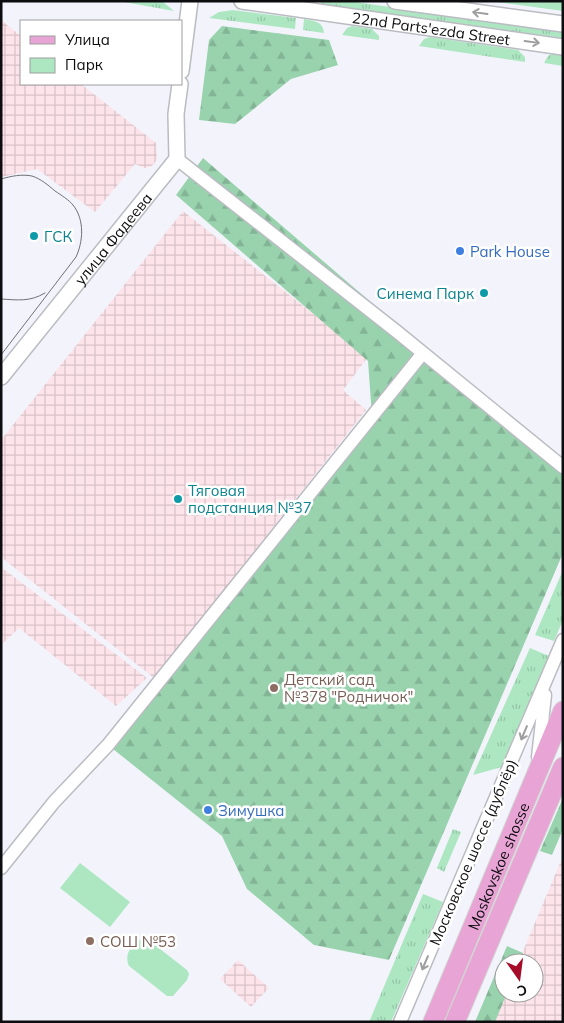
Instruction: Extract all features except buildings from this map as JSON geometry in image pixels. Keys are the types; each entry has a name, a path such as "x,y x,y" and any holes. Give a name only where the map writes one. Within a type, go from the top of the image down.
{"main road":[{"name":"Moskovskoe shosse","path":"433,1022 563,710"},
{"name":"Moskovskoe shosse","path":"443,1022 563,739"},
{"name":"Moskovskoe shosse","path":"455,1022 563,767"}],"street":[{"path":"182,63 190,1"},
{"name":"22nd Parts'ezda Street","path":"242,1 315,6 563,47"},
{"name":"22nd Parts'ezda Street","path":"395,1 563,24"},
{"path":"180,85 176,114 176,159 563,467"},
{"name":"улица Фадеева","path":"1,377 176,159"},
{"path":"1,868 54,802 108,745 423,354"},
{"name":"Московское шоссе (дублёр)","path":"400,1022 563,640"},
{"name":"Московское шоссе (дублёр)","path":"533,809 546,682"}],"shaded area":[{"path":"1,20 20,35 20,85 82,85 156,143 157,159 154,164 144,168 135,164 95,212 37,169 1,177"},
{"path":"183,211 368,357 343,390 366,410 154,678 1,557 1,440"},
{"path":"1,567 147,678 116,706 19,628 1,645"},
{"path":"563,856 563,1022 494,1022 502,1003 544,1003 544,953 522,953"},
{"path":"238,960 269,988 251,1007 220,979"}],"green space":[{"path":"162,1 174,11 124,2"},
{"path":"320,1 348,1 563,32 563,38 322,5"},
{"path":"489,1 563,1 563,11"},
{"path":"233,10 296,18 295,29 209,18 219,12"},
{"path":"304,19 320,24 324,33 303,30"},
{"path":"222,26 329,40 338,65 291,79 235,124 199,120 209,40"},
{"path":"352,26 372,29 379,36 379,40 342,35 347,28"},
{"path":"430,37 518,50 525,57 525,62 419,46 424,39"},
{"path":"563,54 563,66 544,63 548,56"},
{"path":"203,158 563,467 563,553 389,960 314,945 247,889 222,836 108,745 372,417 368,361 176,195"},
{"path":"563,570 563,620 554,641 535,635"},
{"path":"530,648 549,656 502,767 473,775"},
{"path":"563,798 563,829 552,855 540,851"},
{"path":"453,829 461,832 444,872 437,868"},
{"path":"80,863 130,902 110,927 60,888"},
{"path":"423,894 443,902 391,1022 369,1022"},
{"path":"146,938 187,970 189,974 187,980 173,996 167,996 129,966 127,957 131,948 137,941"},
{"path":"507,946 523,953 504,953"},
{"path":"494,977 494,1003 503,1003 495,1022 475,1022"}],"tram line":[{"path":"1,179 24,175 41,180 73,205 80,217 82,231 76,257 1,355"},
{"path":"1,299 29,299 45,293"}],"place":[{"name":"ГСК","path":"34,236"},
{"name":"Park House","path":"460,251"},
{"name":"Синема Парк","path":"484,293"},
{"name":"Тяговая подстанция №37","path":"178,499"},
{"name":"Детский сад №378 \"Родничок\"","path":"274,688"},
{"name":"Зимушка","path":"208,810"},
{"name":"СОШ №53","path":"90,941"}]}
